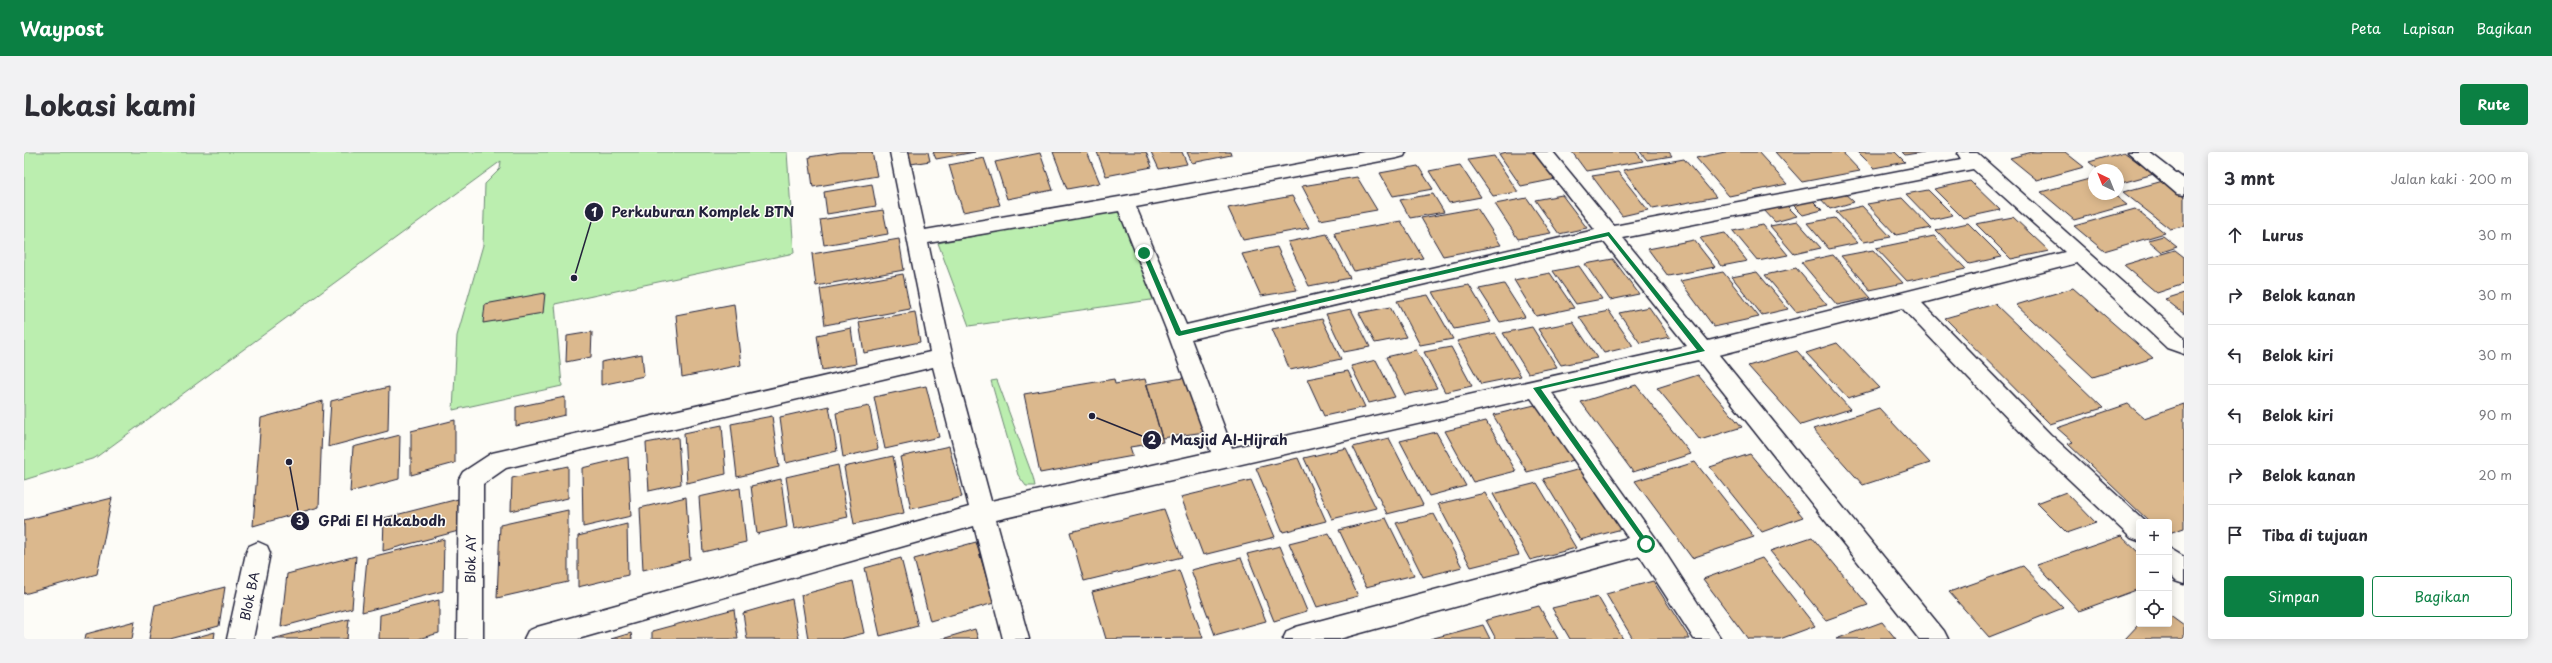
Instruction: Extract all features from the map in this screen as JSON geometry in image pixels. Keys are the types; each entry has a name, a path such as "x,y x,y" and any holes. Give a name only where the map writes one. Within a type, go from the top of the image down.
{"street":[{"path":"899,152 942,357 1016,639"},
{"path":"918,238 1124,203 1348,156 1397,152"},
{"path":"1543,152 1935,639"},
{"path":"2137,152 2184,189"},
{"path":"1179,334 1609,234 1971,157 2081,255 2175,342 2184,346"},
{"path":"1124,203 1179,334 1225,459"},
{"path":"537,639 984,513 1702,351 2081,255"},
{"path":"1907,300 2042,440 2136,528"},
{"name":"Blok AY","path":"470,639 471,479 500,460 942,357"},
{"path":"1536,388 1646,544 1708,639"},
{"path":"1296,639 1646,544"},
{"name":"Blok BA","path":"240,639 258,553"},
{"path":"2172,562 2184,573"}],"green space":[{"path":"24,152 787,152 794,253 555,304 562,386 453,410 457,336 483,245 485,184 500,169 501,161 95,458 24,480"},
{"path":"1121,208 1158,299 969,326 938,243"},
{"path":"997,380 1035,486 1026,486 1018,475 991,381"}],"building":[{"path":"841,152 872,152 877,176 813,187 809,157"},
{"path":"908,152 928,152 930,161 911,164"},
{"path":"933,152 975,152 936,159"},
{"path":"1053,152 1087,152 1100,183 1067,189"},
{"path":"1097,152 1146,152 1152,167 1106,176"},
{"path":"1151,152 1182,152 1187,164 1159,169"},
{"path":"1187,152 1230,152 1231,155 1192,163"},
{"path":"1507,152 1536,152 1556,179 1521,186 1499,154"},
{"path":"1572,152 1636,152 1643,161 1586,171"},
{"path":"1640,152 1669,152 1672,156 1647,160"},
{"path":"1725,152 1758,152 1787,184 1729,196 1696,158"},
{"path":"1775,152 1842,152 1860,171 1802,182"},
{"path":"1858,152 1895,152 1905,162 1874,168"},
{"path":"1902,152 1924,152 1905,155"},
{"path":"2032,152 2065,152 2084,167 2037,180 2010,158"},
{"path":"2124,152 2154,174 2124,182 2124,164 2092,164 2089,162"},
{"path":"1040,153 1053,190 1007,199 995,162"},
{"path":"1494,156 1518,192 1493,196 1468,160"},
{"path":"984,158 1000,205 963,212 949,165"},
{"path":"1684,159 1716,197 1653,209 1623,170"},
{"path":"1460,165 1481,197 1449,203 1429,171"},
{"path":"1418,166 1433,189 1393,196 1380,173"},
{"path":"1618,172 1648,210 1622,216 1592,176"},
{"path":"1357,177 1377,210 1320,220 1302,186"},
{"path":"2088,179 2088,200 2121,200 2127,205 2074,220 2041,192"},
{"path":"1970,181 2000,210 1963,218 1934,189"},
{"path":"2163,181 2184,197 2184,226 2170,229 2124,192"},
{"path":"872,184 876,206 827,214 824,192"},
{"path":"1928,190 1953,215 1931,220 1906,194"},
{"path":"1842,191 1854,202 1830,209 1819,197"},
{"path":"1433,194 1444,212 1410,218 1400,200"},
{"path":"1562,195 1587,228 1559,234 1535,200"},
{"path":"1292,196 1309,228 1243,240 1228,208"},
{"path":"1527,198 1551,233 1518,239 1495,204"},
{"path":"1810,198 1822,210 1803,215 1791,203"},
{"path":"1902,198 1931,228 1896,235 1867,204"},
{"path":"1784,203 1797,216 1775,222 1763,209"},
{"path":"1862,206 1891,237 1864,242 1836,212"},
{"path":"1477,208 1501,245 1443,256 1421,218"},
{"path":"2135,209 2165,233 2104,251 2074,226"},
{"path":"883,210 888,234 824,245 820,220"},
{"path":"2013,217 2049,251 2011,259 1976,224"},
{"path":"1835,218 1858,243 1829,249 1807,223"},
{"path":"1401,221 1423,258 1354,271 1334,233"},
{"path":"1797,221 1821,248 1794,254 1770,226"},
{"path":"1968,223 2002,257 1969,264 1936,230"},
{"path":"1763,225 1788,255 1758,261 1733,231"},
{"path":"1725,233 1747,261 1722,266 1700,238"},
{"path":"1327,234 1350,278 1309,286 1288,242"},
{"path":"1934,236 1966,269 1907,281 1876,248"},
{"path":"2163,236 2177,247 2162,252 2148,240"},
{"path":"899,239 904,270 816,286 812,254"},
{"path":"1694,240 1715,267 1668,276 1648,249"},
{"path":"1277,247 1297,290 1261,296 1242,254"},
{"path":"1873,250 1903,283 1870,290 1841,256"},
{"path":"2175,250 2184,257 2184,284 2157,293 2124,265"},
{"path":"1833,255 1871,298 1837,305 1801,262"},
{"path":"1613,259 1639,294 1610,300 1585,264"},
{"path":"1579,266 1602,299 1576,304 1553,271"},
{"path":"1796,268 1827,305 1796,312 1765,275"},
{"path":"1723,272 1759,317 1714,327 1680,281"},
{"path":"1757,272 1788,309 1762,315 1732,277"},
{"path":"1550,273 1574,308 1536,316 1514,280"},
{"path":"903,274 910,309 825,325 820,289"},
{"path":"1504,284 1525,317 1500,322 1479,289"},
{"path":"1469,285 1491,322 1454,329 1433,292"},
{"path":"2073,288 2153,358 2093,377 2016,305"},
{"path":"545,293 543,313 483,323 485,304"},
{"path":"2184,293 2184,314 2165,299"},
{"path":"1428,295 1453,339 1420,345 1397,301"},
{"path":"734,304 741,365 682,377 676,315"},
{"path":"1995,304 2103,408 2050,424 1945,318"},
{"path":"1390,307 1406,337 1375,343 1359,313"},
{"path":"1649,307 1670,337 1640,343 1619,313"},
{"path":"1351,309 1370,347 1344,352 1326,314"},
{"path":"1609,311 1633,346 1604,353 1579,317"},
{"path":"915,312 920,342 864,353 859,322"},
{"path":"1322,319 1341,359 1290,370 1272,329"},
{"path":"1573,322 1597,358 1561,365 1538,329"},
{"path":"1532,327 1557,367 1528,373 1503,333"},
{"path":"851,328 856,364 822,370 817,335"},
{"path":"592,332 591,357 566,362 567,336"},
{"path":"1495,333 1521,376 1481,384 1457,341"},
{"path":"1837,343 1880,388 1848,398 1806,353"},
{"path":"1451,347 1472,386 1445,392 1424,352"},
{"path":"1416,350 1437,388 1405,395 1386,357"},
{"path":"1797,351 1850,409 1801,425 1748,366"},
{"path":"642,354 644,376 601,385 601,362"},
{"path":"1376,360 1395,397 1369,403 1351,366"},
{"path":"1348,371 1365,407 1324,416 1307,379"},
{"path":"1698,375 1742,427 1700,440 1657,388"},
{"path":"1189,377 1205,432 1162,438 1147,384"},
{"path":"1114,379 1115,384 1145,379 1163,442 1130,447 1133,456 1040,473 1024,394"},
{"path":"1636,385 1691,454 1633,472 1581,402"},
{"path":"926,386 939,437 885,449 874,397"},
{"path":"389,387 388,431 328,447 331,401"},
{"path":"565,397 565,415 516,426 516,407"},
{"path":"323,401 319,507 253,526 261,418"},
{"path":"1539,404 1574,460 1527,472 1493,415"},
{"path":"2128,404 2144,418 2184,404 2184,528 2172,532 2172,519 2147,519 2068,444 2073,442 2057,428"},
{"path":"829,406 837,451 786,463 780,417"},
{"path":"869,406 878,449 843,457 836,413"},
{"path":"1879,408 1930,463 1863,485 1813,429"},
{"path":"772,416 779,467 737,477 731,424"},
{"path":"455,420 455,463 411,475 411,431"},
{"path":"1486,421 1516,471 1473,482 1445,431"},
{"path":"722,425 726,474 687,483 684,433"},
{"path":"1436,432 1466,486 1429,496 1400,441"},
{"path":"400,435 399,479 350,492 353,447"},
{"path":"678,437 681,484 649,491 646,443"},
{"path":"1389,438 1423,505 1387,514 1353,447"},
{"path":"949,446 962,497 911,509 900,457"},
{"path":"1346,448 1376,508 1332,519 1304,458"},
{"path":"1750,454 1803,517 1762,532 1710,467"},
{"path":"893,456 904,513 854,524 844,467"},
{"path":"628,457 631,516 583,527 582,468"},
{"path":"1298,458 1326,521 1283,532 1256,468"},
{"path":"1695,462 1754,537 1692,558 1635,481"},
{"path":"838,465 848,517 794,529 786,477"},
{"path":"568,466 568,498 511,511 512,478"},
{"path":"1584,468 1622,529 1580,540 1543,479"},
{"path":"781,479 787,527 757,534 751,486"},
{"path":"1251,480 1275,537 1203,555 1181,497"},
{"path":"1537,483 1576,548 1530,560 1493,494"},
{"path":"740,488 746,542 703,552 699,497"},
{"path":"2066,492 2096,523 2067,533 2037,503"},
{"path":"1485,493 1519,555 1471,567 1438,504"},
{"path":"466,497 466,529 383,551 384,518"},
{"path":"686,497 690,559 643,570 640,508"},
{"path":"112,498 97,574 24,594 24,520"},
{"path":"1164,509 1182,557 1084,581 1070,532"},
{"path":"568,510 568,582 497,598 500,525"},
{"path":"1434,514 1462,567 1423,577 1396,523"},
{"path":"1386,518 1414,575 1366,587 1339,530"},
{"path":"627,524 628,575 578,587 578,536"},
{"path":"1329,533 1358,596 1317,607 1289,543"},
{"path":"2121,536 2136,550 2136,590 2079,611 2037,565"},
{"path":"1812,537 1868,605 1826,620 1770,551"},
{"path":"444,539 443,591 362,612 367,558"},
{"path":"976,542 994,603 930,621 914,559"},
{"path":"1280,546 1307,611 1274,621 1247,554"},
{"path":"356,556 352,608 281,627 287,574"},
{"path":"901,558 918,626 880,636 865,568"},
{"path":"1241,558 1266,621 1215,635 1191,570"},
{"path":"1762,558 1815,626 1780,639 1748,639 1703,579"},
{"path":"2023,566 2063,608 1989,637 1949,592"},
{"path":"1179,570 1203,638 1106,639 1092,592"},
{"path":"853,581 864,633 841,639 808,639 801,595"},
{"path":"1653,581 1690,639 1633,639 1606,594"},
{"path":"225,587 219,626 170,639 149,639 155,605"},
{"path":"1598,597 1623,639 1570,639 1552,608"},
{"path":"792,599 799,639 747,639 743,613"},
{"path":"439,600 439,633 418,639 379,639 380,615"},
{"path":"1539,606 1558,639 1496,639 1486,620"},
{"path":"734,609 738,639 652,639 652,631"},
{"path":"2172,617 2184,626 2184,639 2125,639 2136,627 2172,627"},
{"path":"349,619 347,639 272,639"},
{"path":"135,621 132,639 85,639 86,634"},
{"path":"1882,622 1896,639 1836,639"},
{"path":"1483,625 1490,639 1430,639"},
{"path":"975,629 978,639 942,639"},
{"path":"215,632 214,639 190,639"},
{"path":"631,633 632,639 611,639"}],"place":[{"name":"Perkuburan Komplek BTN","path":"574,278"},
{"name":"Masjid Al-Hijrah","path":"1092,416"},
{"name":"GPdi El Hakabodh","path":"289,462"}],"route":[{"path":"1144,253 1179,334 1609,234 1702,351 1536,388 1646,544"}]}
